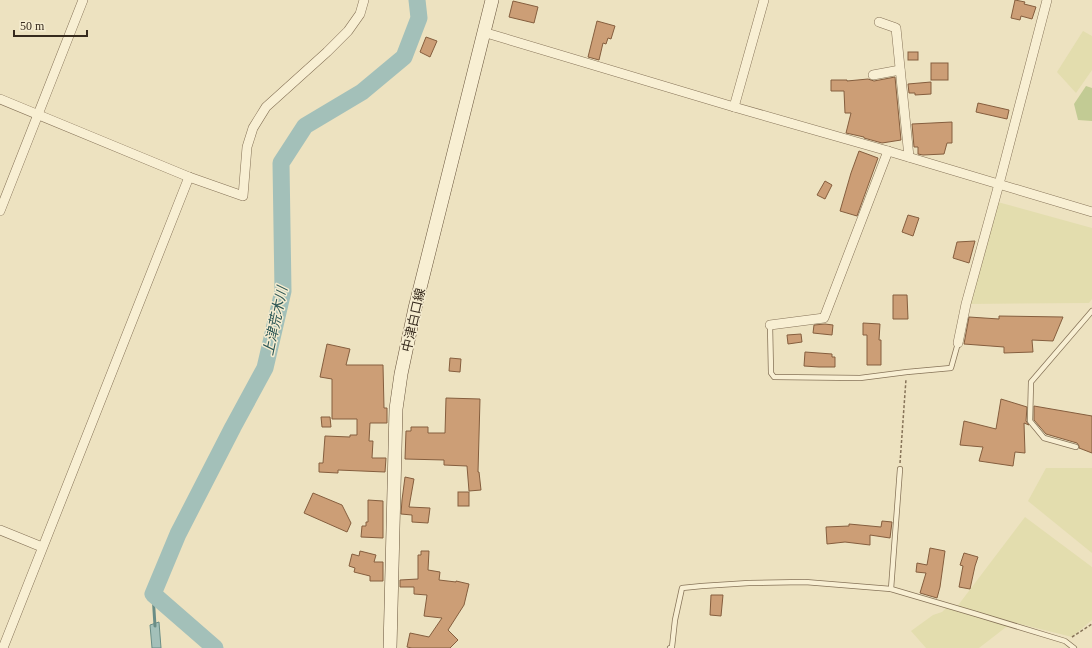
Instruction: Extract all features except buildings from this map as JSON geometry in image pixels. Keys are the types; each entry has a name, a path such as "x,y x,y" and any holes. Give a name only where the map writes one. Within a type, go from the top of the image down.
{"main road":[{"name":"中津白口線","path":"390,648 396,409 400,381 415,308 492,0"}],"street":[{"path":"0,211 83,0"},
{"path":"0,99 189,177 243,196 247,147 253,128 266,107 348,32 360,14 364,0"},
{"path":"734,107 764,0"},
{"path":"958,343 966,304 1047,0"},
{"path":"879,22 896,28 908,157"},
{"path":"484,32 1092,212"},
{"path":"873,75 900,70"},
{"path":"770,325 824,318 888,151"},
{"path":"3,648 189,177"},
{"path":"0,530 42,547"}],"lane":[{"path":"1076,447 1044,438 1030,421 1030,382 1092,311"},
{"path":"770,325 771,373 774,377 860,378 951,368 958,343"},
{"path":"891,590 900,469"},
{"path":"670,648 672,646 675,620 682,588 749,583 804,582 891,590 1065,641 1074,648"}],"path":[{"path":"900,469 907,372"},
{"path":"1065,641 1092,624"}],"shaded area":[{"path":"1083,31 1092,36 1092,70 1076,93 1057,72"},
{"path":"994,201 1092,228 1092,299 1089,303 966,304"},
{"path":"1046,468 1092,468 1092,553 1028,501"},
{"path":"1025,517 1092,567 1092,620 1072,637 968,611 1010,624 979,648 926,648 911,631 933,615 942,612 949,605 956,608"}],"green space":[{"path":"1086,86 1092,88 1092,121 1078,120 1074,104"}],"water":[{"path":"159,622 161,648 152,648 150,625"}],"waterway":[{"name":"上津荒木川","path":"215,648 153,594 178,534 265,368 283,291 281,163 305,126 362,92 404,57 419,18 417,0"},
{"path":"153,594 155,626"}]}
